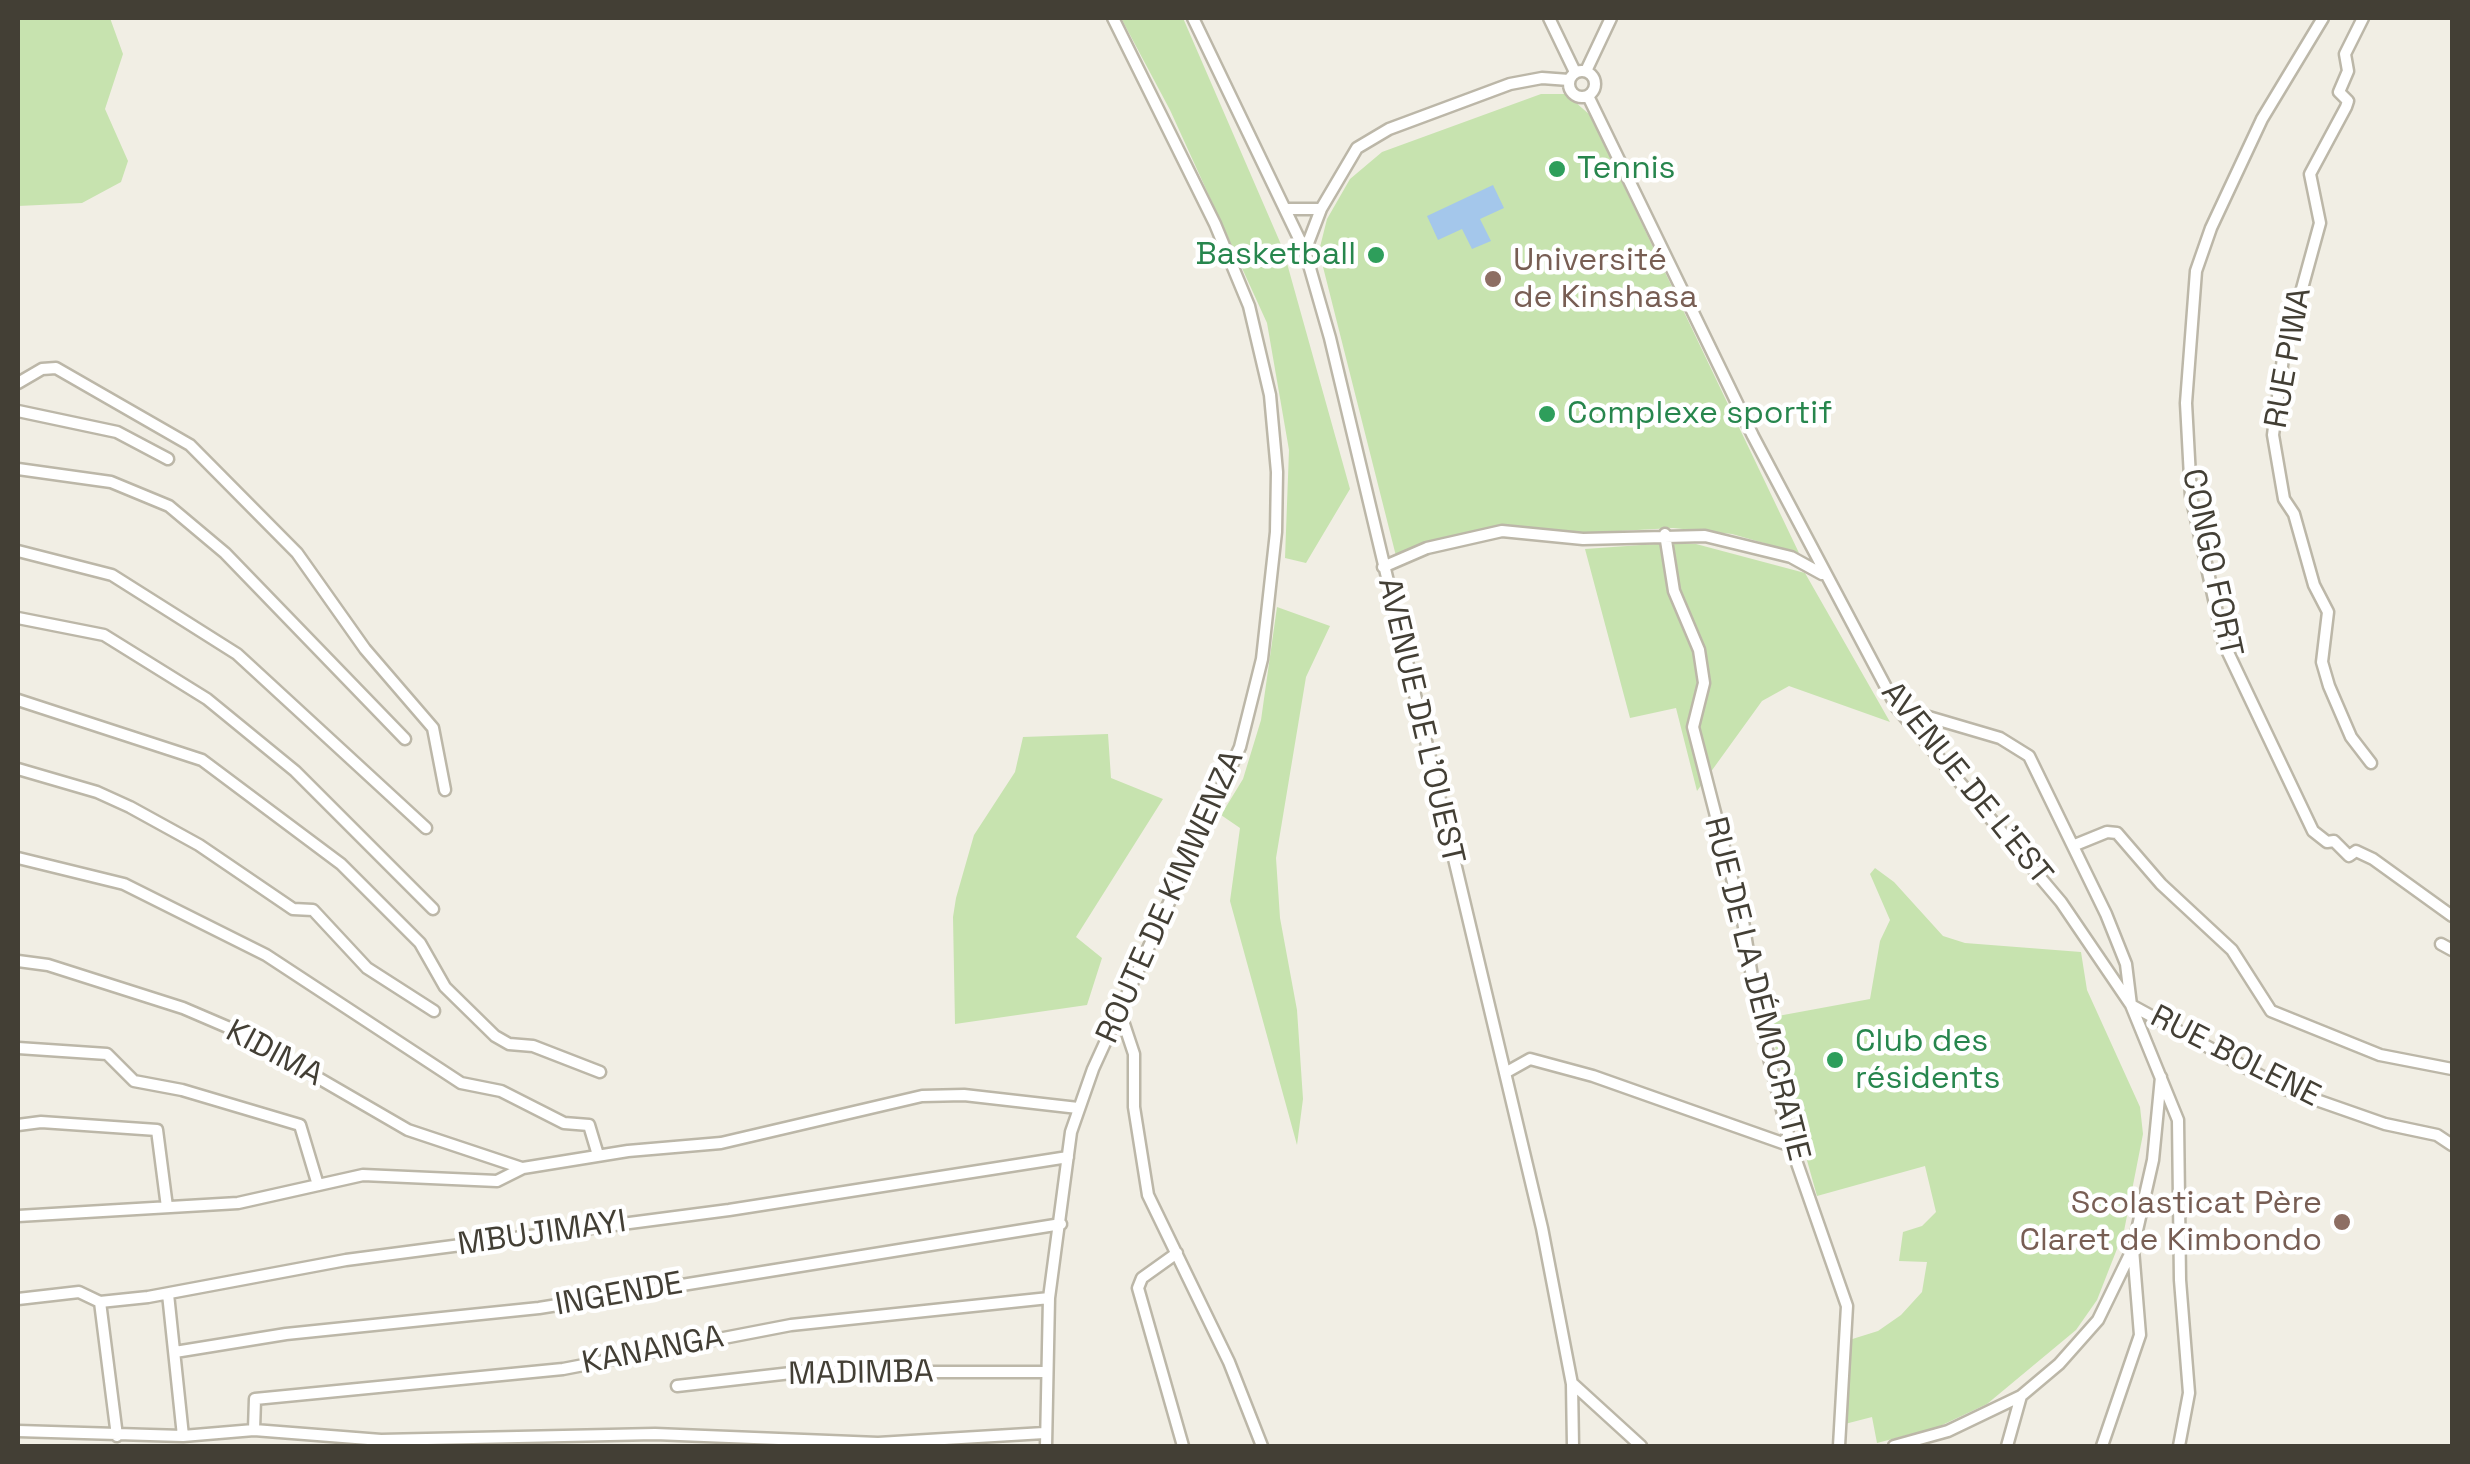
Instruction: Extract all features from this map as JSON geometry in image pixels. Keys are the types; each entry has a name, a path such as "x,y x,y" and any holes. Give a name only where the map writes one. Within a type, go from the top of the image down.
{"street":[{"name":"ROUTE DE KIMWENZA","path":"1046,1446 1050,1298 1078,1108 1222,794 1250,714 1269,610 1277,472 1270,395 1250,306 1215,224 1113,18"},
{"name":"AVENUE DE L'OUEST","path":"1193,18 1305,251 1542,1228 1572,1384 1572,1446"},
{"path":"1549,18 1576,74"},
{"path":"1576,74 1611,18"},
{"name":"CONGO FORT","path":"2324,18 2262,119 2211,228 2196,271 2186,404 2191,496 2224,644 2313,831 2327,842 2334,841 2349,856 2356,851 2373,859 2449,911"},
{"name":"RUE PIWA","path":"2363,18 2345,54 2348,72 2339,92 2348,101 2346,107 2310,174 2320,223 2283,358 2273,435 2284,499 2294,514 2314,584 2328,612 2322,662 2329,686 2351,737 2371,763"},
{"path":"1305,251 1321,209 1352,154 1389,129 1525,80 1576,74"},
{"name":"AVENUE DE L'EST","path":"1576,74 1595,82 1588,96 1574,95 1576,74"},
{"name":"AVENUE DE L'EST","path":"1588,96 1823,574 1898,708 2061,902 2132,1005 2178,1120 2180,1280 2189,1392 2182,1446"},
{"path":"1286,210 1321,209"},
{"path":"18,383 42,369 56,368 190,444 298,553 365,649 433,728 445,790"},
{"path":"18,411 117,432 168,459"},
{"path":"18,468 110,482 169,506 226,553 405,739"},
{"path":"1383,566 1418,551 1497,532 1583,539 1665,534 1726,540 1791,556 1823,574"},
{"name":"RUE DE LA DÉMOCRATIE","path":"1665,534 1674,591 1699,650 1704,683 1693,726 1743,921 1758,1014 1791,1146 1846,1306 1838,1446"},
{"path":"18,551 107,573 237,654 426,828"},
{"path":"18,618 104,635 207,699 291,767 433,909"},
{"path":"18,700 202,760 340,864 420,943 445,987 495,1036 600,1072"},
{"path":"1898,708 2000,738 2024,752 2075,845 2126,964 2132,1005"},
{"path":"18,770 97,792 130,807 199,845 293,908 313,910 370,970 434,1011"},
{"path":"2075,845 2107,832 2117,833 2162,884 2232,950 2271,1011 2380,1054 2452,1069"},
{"path":"18,858 124,884 266,955 461,1083 502,1090 564,1123 589,1125 598,1155"},
{"path":"2441,944 2452,950"},
{"name":"KIDIMA","path":"18,960 48,965 239,1032 408,1130 523,1168"},
{"name":"RUE BOLENE","path":"2132,1005 2285,1088 2385,1124 2437,1135 2452,1145"},
{"path":"1120,1012 1134,1054 1134,1107 1148,1196 1229,1362 1262,1446"},
{"path":"18,1048 106,1054 134,1082 182,1090 300,1125 318,1185"},
{"path":"1505,1073 1530,1059 1593,1076 1791,1146"},
{"path":"1894,1446 1948,1431 2021,1396 2059,1364 2098,1320 2133,1248 2153,1160 2162,1075"},
{"path":"18,1216 238,1203 384,1174 497,1181 523,1168 598,1155 722,1144 790,1130 846,1110 922,1096 964,1095 1078,1108"},
{"path":"18,1125 41,1122 157,1130 167,1207"},
{"name":"MBUJIMAYI","path":"18,1299 79,1292 100,1302 168,1294 346,1260 728,1210 1068,1158"},
{"name":"INGENDE","path":"175,1352 286,1334 539,1308 1060,1224"},
{"path":"2102,1446 2140,1335 2133,1248"},
{"path":"1176,1253 1142,1278 1138,1288 1183,1446"},
{"path":"168,1294 183,1436"},
{"name":"KANANGA","path":"254,1430 255,1399 562,1369 805,1323 1050,1298"},
{"path":"100,1302 117,1436"},
{"name":"MADIMBA","path":"677,1386 800,1372 1045,1372"},
{"path":"1572,1384 1627,1438 1641,1446"},
{"path":"2008,1446 2021,1396"},
{"path":"18,1432 183,1436 254,1430 381,1440 655,1434 878,1443 1044,1433"}],"green space":[{"path":"18,18 110,18 123,54 105,109 128,161 121,182 82,203 18,206"},
{"path":"1121,18 1183,18 1283,249 1350,489 1306,563 1285,558 1289,450 1267,323 1170,110"},
{"name":"Complexe sportif","path":"1541,94 1566,94 1590,115 1799,553 1732,534 1673,528 1583,533 1506,526 1396,556 1319,251 1327,219 1350,179 1382,152"},
{"path":"1696,544 1805,573 1890,722 1789,686 1762,701 1697,791 1676,708 1630,718 1585,549"},
{"path":"1277,607 1330,626 1306,677 1276,858 1280,918 1297,1010 1303,1099 1297,1145 1230,901 1240,828 1221,815 1243,779 1261,720"},
{"path":"1108,734 1111,778 1163,799 1076,937 1102,958 1087,1005 955,1024 956,898 974,835 1015,772 1023,737"},
{"path":"1875,868 1894,882 1943,936 1965,943 2081,952 2087,990 2140,1107 2143,1134 2124,1231 2097,1300 2076,1330 1987,1404 1938,1427 1877,1443 1872,1417 1841,1425 1846,1341 1878,1331 1901,1315 1922,1292 1927,1262 1899,1261 1903,1232 1922,1226 1936,1212 1925,1166 1817,1196 1767,1018 1870,999 1880,941 1890,920 1870,874"}],"water":[{"path":"1493,185 1504,208 1480,219 1491,241 1472,249 1462,229 1438,240 1427,216"}],"place":[{"name":"Tennis","path":"1557,169"},
{"name":"Basketball","path":"1376,255"},
{"name":"Université de Kinshasa","path":"1493,279"},
{"name":"Complexe sportif","path":"1547,414"},
{"name":"Club des résidents","path":"1835,1060"},
{"name":"Scolasticat Père Claret de Kimbondo","path":"2342,1222"}]}
